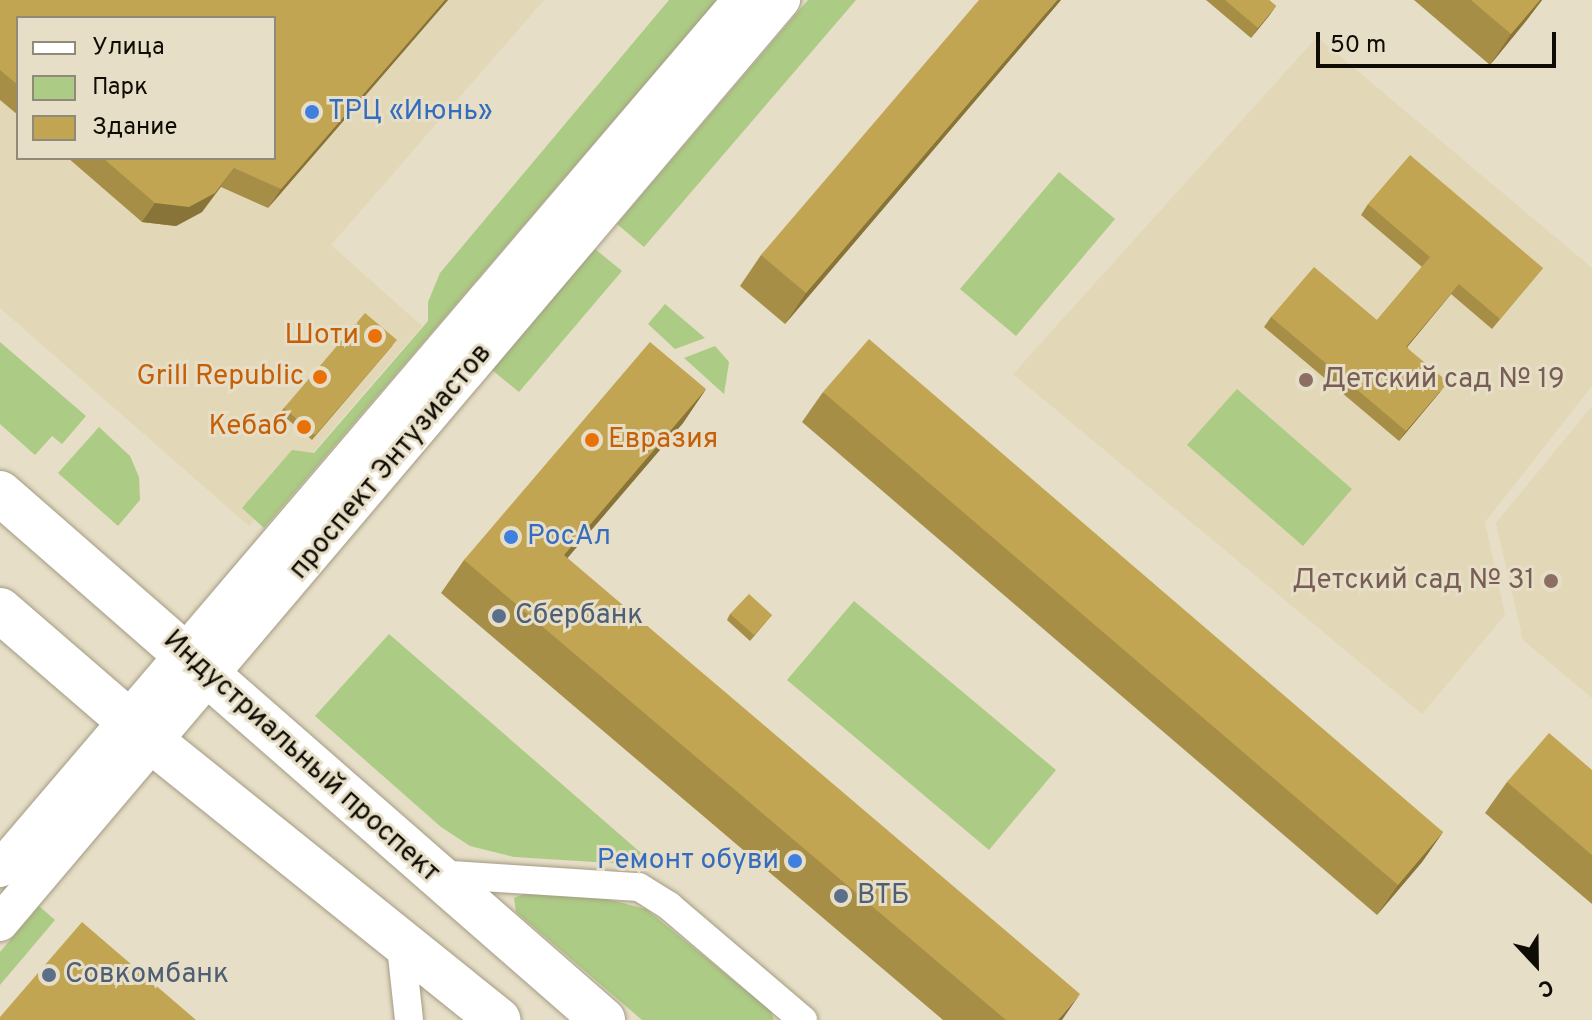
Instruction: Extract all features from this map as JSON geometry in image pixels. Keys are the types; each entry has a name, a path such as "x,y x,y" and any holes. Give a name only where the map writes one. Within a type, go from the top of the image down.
{"main road":[{"name":"Индустриальный проспект","path":"0,493 198,663 431,874 603,1020"},
{"path":"0,610 140,731 400,936 498,1020"}],"street":[{"name":"проспект Энтузиастов","path":"198,663 741,0"},
{"name":"проспект Энтузиастов","path":"0,923 140,731 782,0"},
{"name":"проспект Энтузиастов","path":"0,869 140,731"},
{"path":"431,874 639,887 669,906 803,1020"},
{"path":"400,936 409,1020"}],"shaded area":[{"path":"0,0 544,0 331,245 422,326 249,526 0,308"},
{"name":"Детский сад № 19","path":"1317,37 1592,268 1592,386 1485,522 1505,615 1422,714 1013,374"},
{"name":"Детский сад № 31","path":"1592,406 1592,698 1523,640 1496,523"}],"green space":[{"path":"669,0 717,0 264,528 242,508 292,450 314,453 428,321 428,302 440,273"},
{"path":"808,0 856,0 644,247 617,224"},
{"path":"1059,172 1115,219 1016,336 960,289"},
{"path":"595,249 622,271 519,392 492,370"},
{"path":"665,304 705,338 675,349 648,324"},
{"path":"0,342 86,416 62,444 52,436 35,455 0,424"},
{"path":"715,346 729,362 724,394 684,358"},
{"path":"1237,389 1352,489 1303,546 1187,445"},
{"path":"99,427 130,456 139,477 140,500 118,526 58,473"},
{"path":"854,601 1056,770 989,850 787,680"},
{"path":"389,634 648,859 643,865 514,857 470,846 441,827 315,716"},
{"path":"527,893 595,896 646,909 771,1011 774,1020 642,1020 516,912 514,898"},
{"path":"39,906 55,920 0,985 0,952"}],"building":[{"name":"ТРЦ «Июнь»","path":"0,0 445,0 281,189 234,168 215,193 189,207 155,203 105,160 276,160 276,16 16,16 16,83 0,70"},
{"path":"979,0 1057,0 806,293 761,255"},
{"path":"1225,0 1269,0 1276,6 1258,28"},
{"path":"1471,0 1540,0 1511,34"},
{"path":"1410,155 1543,268 1500,319 1459,284 1406,347 1448,382 1406,431 1271,317 1314,267 1377,320 1430,257 1368,204"},
{"path":"365,313 397,340 315,435 284,408"},
{"path":"869,339 1443,832 1398,885 823,392"},
{"path":"650,342 706,389 564,555 1080,994 1058,1020 1006,1020 464,560"},
{"path":"749,594 772,615 754,635 730,614"},
{"path":"1549,733 1592,770 1592,855 1507,782"},
{"path":"82,922 196,1020 0,1020"}],"place":[{"name":"ТРЦ «Июнь»","path":"312,112"},
{"name":"Шоти","path":"375,336"},
{"name":"Grill Republic","path":"320,377"},
{"name":"Детский сад № 19","path":"1306,380"},
{"name":"Кебаб","path":"304,427"},
{"name":"Евразия","path":"592,440"},
{"name":"РосАл","path":"511,537"},
{"name":"Детский сад № 31","path":"1551,581"},
{"name":"Сбербанк","path":"499,616"},
{"name":"Ремонт обуви","path":"795,861"},
{"name":"ВТБ","path":"841,896"},
{"name":"Совкомбанк","path":"49,975"}]}
